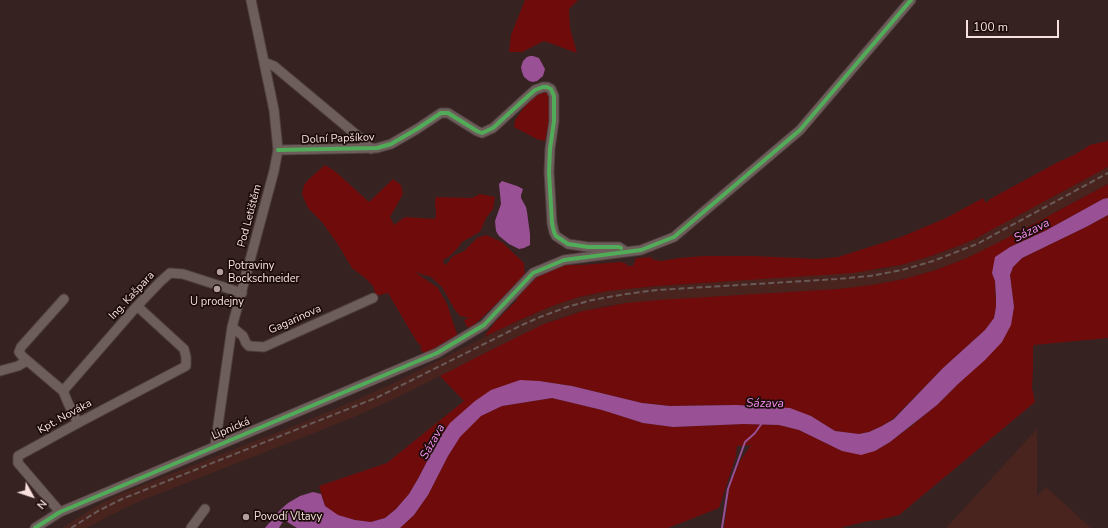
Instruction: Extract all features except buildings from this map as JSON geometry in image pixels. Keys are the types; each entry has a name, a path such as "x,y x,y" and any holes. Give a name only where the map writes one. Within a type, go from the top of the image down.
{"street":[{"name":"Pod Letištěm","path":"214,446 232,327 274,171 278,150 274,110 251,0"},
{"name":"Lipnická","path":"35,528 60,512 437,353 484,324 532,273 564,260 641,250 674,237 800,130 911,0"},
{"path":"264,62 274,66 365,142 371,149"},
{"name":"Dolní Papšíkov","path":"278,150 371,149 391,144 417,130 441,113 448,112 482,133 494,128 535,90 547,87 551,89 555,100 549,172 552,224 554,232 556,236 568,244 588,247 620,247 627,252"},
{"name":"Ing. Kašpara","path":"63,391 137,306 160,282 170,274 183,274 242,293"},
{"name":"Gagarinova","path":"232,327 243,336 249,346 264,347 373,298"},
{"path":"64,299 20,348 20,354 63,391 78,422"},
{"name":"Kpt. Nováka","path":"60,512 18,464 18,456 78,422 186,366 184,350 137,306"},
{"path":"0,371 20,365 27,361"},
{"path":"191,528 205,509"}],"shaded area":[{"path":"525,0 578,0 569,9 570,28 577,53 544,41 522,52 509,52 511,35"},
{"path":"530,56 539,58 545,69 543,76 537,81 533,82 524,77 521,67 523,61"},
{"path":"546,91 549,92 551,115 545,141 537,139 514,127 515,120 525,106 535,95"},
{"path":"1108,140 1108,167 975,239 931,256 901,265 853,273 657,286 608,291 579,297 552,306 484,337 495,322 517,300 517,297 528,284 539,275 562,265 621,262 627,264 627,266 633,266 636,258 651,257 652,259 661,261 704,256 752,256 816,259 838,257 901,237 946,218 983,198 986,203 990,199 1090,145"},
{"path":"325,165 336,172 369,202 393,179 401,185 403,194 390,217 394,225 405,217 435,219 436,197 472,198 480,194 495,197 493,209 486,218 481,230 462,242 450,256 443,260 444,264 446,265 453,256 464,251 477,238 486,235 502,242 524,263 525,274 519,282 471,328 467,327 464,320 469,318 460,316 442,287 431,277 415,272 438,288 447,304 458,337 426,355 420,349 422,347 417,342 388,293 376,296 373,286 352,268 322,222 308,208 302,194 304,185"},
{"path":"1108,167 1108,184 981,252 936,270 904,279 855,288 610,305 583,311 557,319 526,333 361,414 140,501 87,528 62,528 95,507 120,494 356,400 394,383 499,330 552,306 579,297 625,289 884,269 901,265 946,251 975,239"},
{"path":"502,181 523,189 521,198 526,207 530,234 530,245 524,248 519,249 509,244 499,236 496,231 495,221 501,204 499,184"},
{"path":"1108,184 1108,198 1103,199 1045,231 1010,247 992,273 995,281 996,307 994,318 985,330 943,368 893,419 869,432 859,434 835,431 811,416 736,405 670,406 642,403 572,386 539,381 437,442 409,494 396,509 385,518 371,522 355,520 337,515 325,506 319,486 387,463 464,401 440,376 544,324 583,311 626,303 838,289 904,279 936,270 967,258"},
{"path":"1108,198 1108,215 1022,258 1013,267 1010,275 1014,307 1011,325 1002,342 937,405 890,442 875,451 861,455 842,451 799,430 779,425 744,424 673,427 643,423 602,410 552,398 502,406 481,416 460,437 448,456 428,495 414,515 400,528 297,528 284,520 279,528 265,528 288,503 300,496 313,492 321,494 325,506 338,515 355,520 371,522 385,518 396,509 409,494 437,442 450,423 475,401 491,390 520,380 572,386 642,403 670,406 736,405 790,408 811,416 835,431 859,434 869,432 894,419 943,368 985,330 994,318 996,297 995,281 992,273 995,257 1010,247 1045,231 1103,199"},
{"path":"1108,215 1108,338 1034,345 1032,388 1035,402 899,515 840,528 724,528 731,482 740,461 751,445 737,446 736,456 719,508 668,528 400,528 414,515 428,495 460,436 481,416 502,406 552,398 602,410 643,423 673,427 744,424 779,425 799,430 842,451 875,451 910,427 937,405 958,384 1014,307 1010,275 1013,267 1022,258"},
{"path":"1037,429 1037,496 1046,487 1091,528 946,528"}],"waterway":[{"path":"722,528 728,489 745,442 755,433 762,423"}],"railway":[{"path":"71,528 98,511 122,499 378,397 522,325 567,307 592,300 657,290 837,279 870,276 902,270 933,261 977,244 1108,173"}],"cycle path":[{"path":"35,528 60,512 437,353 484,325 533,273 564,260 641,250 674,237 800,130 911,0"},
{"path":"278,150 377,148 391,144 441,113 448,113 482,133 493,128 535,90 547,87 551,89 554,96 554,121 550,149 549,172 552,223 554,232 556,236 568,244 588,247 621,248"}],"place":[{"name":"Potraviny Bockschneider","path":"220,272"},
{"name":"U prodejny","path":"217,289"},
{"name":"Povodí Vltavy","path":"246,517"}],"water label":[{"name":"Sázava","path":"1032,231"},
{"name":"Sázava","path":"765,404"},
{"name":"Sázava","path":"433,442"}]}
